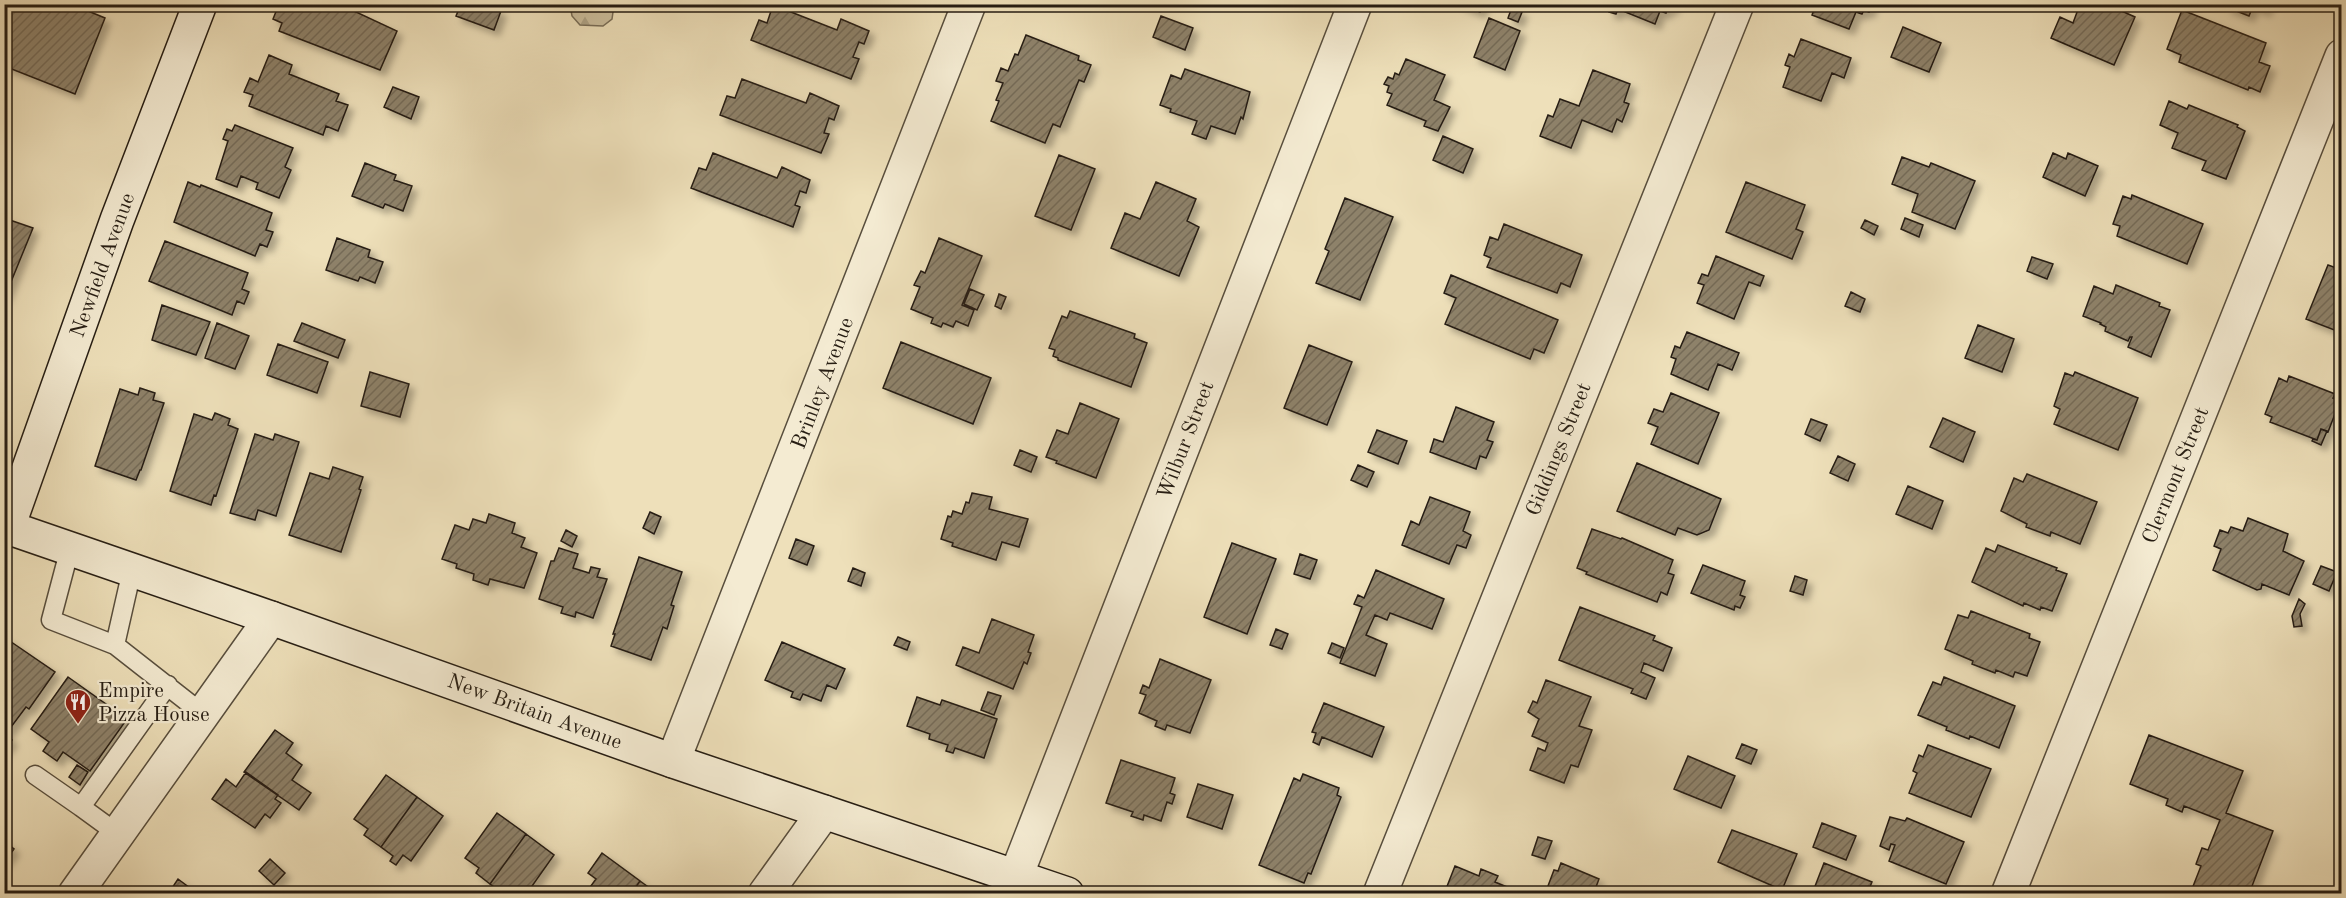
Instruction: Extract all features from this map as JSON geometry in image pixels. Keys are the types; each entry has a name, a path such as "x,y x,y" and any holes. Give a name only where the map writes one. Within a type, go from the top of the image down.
{"street":[{"name":"Newfield Avenue","path":"6,526 117,220 200,4"},
{"name":"Brinley Avenue","path":"674,761 969,4"},
{"name":"Wilbur Street","path":"1016,876 1355,4"},
{"name":"Giddings Street","path":"1380,894 1737,4"},
{"name":"Clermont Street","path":"2008,894 2342,56"},
{"name":"New Britain Avenue","path":"6,526 674,761 1067,894"},
{"path":"75,894 272,618"},
{"path":"765,894 824,812"}],"lane":[{"path":"70,549 51,620 116,645 203,714"},
{"path":"116,645 132,570"},
{"path":"81,807 168,685"},
{"path":"35,775 118,834"}],"green space":[{"path":"570,5 614,5 612,19 603,26 580,25 572,16"}],"building":[{"path":"4,4 71,4 105,18 75,94 4,66"},
{"path":"279,4 339,4 397,31 380,70 279,31 282,23 273,19"},
{"path":"461,4 484,4 501,11 494,30 456,16"},
{"path":"1459,4 1483,4 1480,12"},
{"path":"1607,4 1674,4 1673,9 1668,7 1666,13 1660,11 1655,24 1618,9 1616,14 1609,12 1611,7"},
{"path":"1816,4 1872,4 1869,12 1864,10 1862,14 1856,12 1849,29 1812,15"},
{"path":"2080,4 2106,4 2135,17 2114,65 2051,38 2060,17 2073,23"},
{"path":"2227,4 2268,4 2265,11 2253,6 2249,16 2226,7"},
{"path":"773,5 837,30 841,19 869,31 864,44 859,42 853,57 859,59 851,79 751,40 759,20 767,23"},
{"path":"1512,7 1522,12 1518,22 1508,18"},
{"path":"2182,10 2266,43 2259,62 2270,66 2260,92 2249,87 2248,90 2179,62 2181,55 2167,49"},
{"path":"1161,16 1193,28 1185,50 1153,37"},
{"path":"1489,18 1520,31 1505,70 1474,57"},
{"path":"1903,27 1941,43 1929,72 1891,57"},
{"path":"1026,35 1079,56 1078,60 1091,65 1084,82 1079,80 1060,127 1053,124 1045,143 991,121 1003,83 996,81 1001,68 1008,71"},
{"path":"1801,39 1851,58 1844,78 1832,73 1821,101 1783,87 1790,67 1785,65 1789,54 1794,57"},
{"path":"269,55 292,65 289,74 339,94 336,101 348,105 338,131 326,126 323,135 249,106 253,95 244,92 250,78 258,82"},
{"path":"1406,59 1445,75 1434,100 1450,107 1438,131 1424,126 1426,121 1387,105 1392,94 1387,92 1389,86 1384,84 1388,77 1393,79 1395,73 1399,75"},
{"path":"1185,69 1250,92 1243,119 1241,117 1235,134 1211,126 1206,139 1192,134 1197,121 1170,112 1171,109 1160,105 1171,75 1181,79"},
{"path":"1593,70 1630,84 1624,102 1629,104 1622,122 1617,119 1612,132 1582,120 1571,148 1540,136 1548,115 1553,117 1560,99 1579,106"},
{"path":"742,79 806,103 810,93 839,106 834,120 829,118 824,133 829,134 821,153 720,115 727,96 735,98"},
{"path":"393,87 419,97 411,119 384,107"},
{"path":"2169,101 2187,109 2189,105 2238,125 2237,127 2245,131 2226,179 2202,170 2206,161 2172,148 2178,133 2160,125"},
{"path":"235,125 293,148 285,167 291,170 279,198 256,189 258,183 241,176 237,187 216,179 228,141 223,139 227,129 232,131"},
{"path":"1443,136 1473,149 1463,173 1433,160"},
{"path":"713,153 777,178 782,167 810,180 806,193 800,191 795,205 800,207 793,227 691,188 699,168 706,170"},
{"path":"2053,153 2066,159 2068,153 2098,166 2085,196 2043,177"},
{"path":"1059,155 1095,169 1071,230 1035,216"},
{"path":"1902,157 1929,167 1931,163 1975,181 1955,229 1912,212 1918,194 1892,184"},
{"path":"365,163 396,175 394,180 412,186 403,211 385,204 383,208 352,196"},
{"path":"188,182 272,213 266,230 273,232 267,247 260,244 255,256 174,222"},
{"path":"1156,182 1196,199 1187,221 1199,227 1179,276 1111,248 1125,213 1140,219"},
{"path":"1746,182 1805,205 1796,229 1803,232 1792,259 1726,232"},
{"path":"2132,195 2203,224 2187,264 2117,236 2120,226 2113,224 2123,196 2131,199"},
{"path":"1345,198 1393,217 1360,300 1316,283 1329,251 1325,249"},
{"path":"4,218 33,228 4,299"},
{"path":"1905,218 1923,225 1919,237 1901,229"},
{"path":"1865,220 1878,226 1874,235 1861,228"},
{"path":"1504,224 1582,255 1570,287 1561,283 1557,293 1487,267 1491,258 1484,255 1490,237 1498,240"},
{"path":"337,238 370,250 368,257 383,262 375,283 360,277 358,281 326,270"},
{"path":"939,238 982,256 962,305 974,310 968,326 956,321 953,327 943,323 941,327 931,323 933,318 911,309 920,287 914,285 921,271 925,273"},
{"path":"165,241 248,273 242,289 249,292 244,304 237,301 232,315 149,281"},
{"path":"1716,256 1764,276 1760,286 1749,282 1734,319 1697,303 1704,285 1698,283 1702,274 1708,276"},
{"path":"2032,257 2053,264 2047,279 2027,271"},
{"path":"2328,265 2342,270 2342,333 2306,319"},
{"path":"1451,275 1558,320 1544,353 1534,349 1530,359 1445,324 1456,298 1444,293"},
{"path":"2116,285 2160,303 2159,306 2170,310 2151,357 2128,347 2132,337 2128,341 2105,331 2106,327 2101,323 2083,316 2094,286 2113,294"},
{"path":"970,289 984,295 977,310 964,304"},
{"path":"1851,292 1865,299 1860,312 1845,306"},
{"path":"999,294 1006,297 1001,309 995,306"},
{"path":"162,305 210,322 196,355 152,340"},
{"path":"1070,311 1135,334 1134,338 1147,343 1131,387 1058,360 1053,356 1055,350 1049,348 1062,316 1067,318"},
{"path":"217,323 249,336 235,369 205,358"},
{"path":"302,323 345,340 338,358 294,341"},
{"path":"1978,325 2014,339 2002,372 1965,358"},
{"path":"1687,332 1739,353 1732,370 1718,364 1708,390 1671,374 1676,359 1671,357 1675,346 1680,348"},
{"path":"901,342 991,378 973,424 883,388"},
{"path":"278,344 328,362 317,393 267,375"},
{"path":"1309,345 1352,362 1327,425 1284,408"},
{"path":"370,372 409,384 400,417 361,406"},
{"path":"2075,372 2138,398 2118,450 2054,424 2060,409 2054,406 2065,373 2073,376"},
{"path":"2289,376 2335,394 2333,398 2340,401 2328,432 2321,429 2317,440 2270,422 2272,417 2265,414 2279,378 2287,382"},
{"path":"140,388 155,393 153,400 164,403 136,480 95,466 120,389 138,395"},
{"path":"1671,393 1719,413 1698,464 1651,444 1658,427 1648,423 1654,409 1663,412"},
{"path":"1080,403 1119,419 1096,478 1046,457 1057,430 1068,434"},
{"path":"1456,407 1494,422 1487,440 1493,442 1486,458 1480,456 1476,469 1430,452 1434,439 1443,442"},
{"path":"215,413 230,419 228,425 238,429 211,505 170,491 194,414 212,420"},
{"path":"1943,418 1975,432 1963,462 1930,447"},
{"path":"1811,419 1827,425 1820,441 1805,434"},
{"path":"2321,429 2327,431 2321,445 2312,441 2317,440"},
{"path":"1377,430 1407,441 1398,464 1368,452"},
{"path":"255,434 273,440 275,434 299,442 276,516 258,510 255,520 230,513"},
{"path":"1020,450 1037,457 1031,472 1014,465"},
{"path":"1838,456 1855,464 1848,481 1830,473"},
{"path":"1637,463 1721,499 1709,530 1697,535 1678,528 1675,535 1617,511"},
{"path":"1358,465 1374,472 1367,487 1351,480"},
{"path":"333,467 363,477 341,552 289,535 310,473 329,479"},
{"path":"2027,474 2097,502 2080,544 2051,532 2050,536 2026,527 2027,524 2001,511 2014,478 2023,482"},
{"path":"1908,486 1943,501 1932,529 1896,514"},
{"path":"972,493 992,497 989,509 1028,519 1019,547 1002,542 996,560 952,546 953,543 941,539 948,516 951,517 953,511 962,514"},
{"path":"1430,497 1470,512 1463,531 1471,535 1466,548 1457,545 1449,564 1402,545 1411,521 1419,525"},
{"path":"650,512 661,517 654,534 643,528"},
{"path":"489,514 515,523 512,533 525,538 521,547 537,553 524,588 490,579 488,585 473,580 474,574 456,568 457,564 442,559 455,525 469,530 473,519 486,523"},
{"path":"2248,518 2288,534 2283,551 2304,561 2289,595 2262,584 2261,589 2257,590 2213,570 2221,549 2214,546 2220,530 2228,533 2231,527 2243,531"},
{"path":"1592,529 1622,538 1673,560 1668,573 1674,575 1667,595 1661,592 1657,602 1586,574 1587,572 1577,568"},
{"path":"566,530 577,536 572,547 561,541"},
{"path":"796,539 814,546 807,565 789,558"},
{"path":"1232,543 1276,559 1247,634 1204,617"},
{"path":"1998,545 2067,574 2052,611 2041,607 2040,610 2024,603 2023,606 1972,582 1986,548 1995,552"},
{"path":"559,548 578,554 573,568 589,573 591,567 600,569 597,577 607,579 593,618 576,612 575,617 561,613 563,607 539,599 551,561 554,561"},
{"path":"1300,554 1317,560 1310,579 1294,574"},
{"path":"639,557 682,572 671,605 674,606 667,629 663,627 651,660 611,646"},
{"path":"1703,565 1745,581 1740,595 1745,597 1740,608 1735,606 1734,610 1691,593"},
{"path":"2321,566 2337,572 2329,591 2313,584"},
{"path":"853,568 865,573 861,586 848,581"},
{"path":"1376,570 1444,599 1432,629 1390,613 1387,620 1375,615 1366,635 1387,644 1375,676 1340,663 1362,607 1354,604 1358,595 1364,598"},
{"path":"1795,576 1807,580 1803,595 1790,591"},
{"path":"2299,599 2305,604 2300,614 2302,626 2294,627 2292,616"},
{"path":"1580,607 1655,636 1653,640 1672,648 1663,671 1644,663 1641,672 1655,678 1646,699 1631,693 1633,689 1559,660"},
{"path":"1971,611 2030,634 2029,638 2040,642 2027,676 2015,672 2013,677 1996,670 1995,673 1972,664 1973,661 1945,649 1958,615 1968,618"},
{"path":"992,619 1034,635 1028,652 1031,653 1027,664 1024,662 1013,689 956,665 963,647 979,653"},
{"path":"1276,629 1288,634 1282,649 1270,645"},
{"path":"4,637 55,672 29,709 26,707 5,735 12,740 4,751"},
{"path":"898,637 910,642 907,650 894,645"},
{"path":"782,642 845,669 836,689 827,685 821,701 803,694 800,700 791,697 793,692 765,680"},
{"path":"1332,643 1344,648 1340,658 1328,653"},
{"path":"1160,659 1211,680 1190,733 1167,725 1165,730 1155,726 1157,721 1139,713 1146,695 1140,693 1143,685 1149,688"},
{"path":"68,677 127,719 90,771 63,752 57,761 43,751 49,742 31,729"},
{"path":"1944,677 2015,706 1999,748 1970,736 1969,739 1946,730 1947,727 1918,715 1933,682 1941,685"},
{"path":"1546,680 1591,697 1579,726 1592,730 1578,767 1571,765 1564,783 1530,770 1538,748 1545,751 1548,743 1532,736 1539,719 1528,712 1533,701 1537,703"},
{"path":"988,692 1001,696 994,715 981,710"},
{"path":"917,697 940,705 942,700 997,719 984,758 955,748 953,753 946,751 948,745 929,739 930,734 907,726"},
{"path":"1324,703 1384,727 1372,757 1322,737 1319,745 1313,742 1316,733 1312,732"},
{"path":"275,730 293,743 286,753 302,765 292,780 311,793 299,810 244,772"},
{"path":"2149,735 2243,771 2226,813 2273,831 2249,894 2190,894 2201,866 2196,864 2202,848 2208,850 2220,820 2184,806 2182,812 2166,805 2168,799 2130,784"},
{"path":"1742,744 1757,750 1751,764 1736,758"},
{"path":"1928,745 1991,769 1971,817 1909,793 1917,773 1913,771 1919,755 1923,757"},
{"path":"1688,756 1735,776 1721,808 1674,789"},
{"path":"1121,760 1175,778 1170,793 1175,795 1172,804 1167,802 1161,821 1144,815 1143,820 1131,816 1133,812 1106,803"},
{"path":"77,765 88,772 80,785 69,777"},
{"path":"246,772 278,795 275,799 281,803 270,818 265,814 255,828 212,799 226,779 236,787"},
{"path":"1303,774 1339,788 1337,795 1341,797 1311,874 1308,873 1304,883 1259,865 1294,778 1300,781"},
{"path":"386,775 417,797 381,847 364,835 368,829 354,819"},
{"path":"1198,784 1233,795 1222,829 1187,817"},
{"path":"417,797 443,816 411,861 403,855 396,865 390,861 393,856 381,847"},
{"path":"497,813 526,834 490,884 476,873 479,868 465,858"},
{"path":"1890,817 1905,821 1907,818 1964,842 1946,884 1889,861 1895,845 1891,844 1889,850 1880,846"},
{"path":"1822,823 1856,836 1846,860 1813,847"},
{"path":"1732,830 1797,854 1782,890 1718,862"},
{"path":"526,834 554,855 532,886 542,894 504,894 490,884"},
{"path":"1538,837 1552,841 1545,859 1532,855"},
{"path":"4,841 14,849 4,863"},
{"path":"602,853 640,881 631,894 585,894 596,879 588,873"},
{"path":"270,859 285,873 274,885 259,871"},
{"path":"1561,863 1599,879 1596,887 1599,889 1598,894 1545,894 1554,870 1558,871"},
{"path":"1824,863 1872,882 1867,894 1812,894"},
{"path":"1455,866 1479,876 1481,869 1498,876 1495,882 1524,894 1444,894"},
{"path":"178,879 198,894 168,894"},
{"path":"640,881 658,894 631,894"}],"place":[{"name":"Empire Pizza House","path":"78,725"}]}
